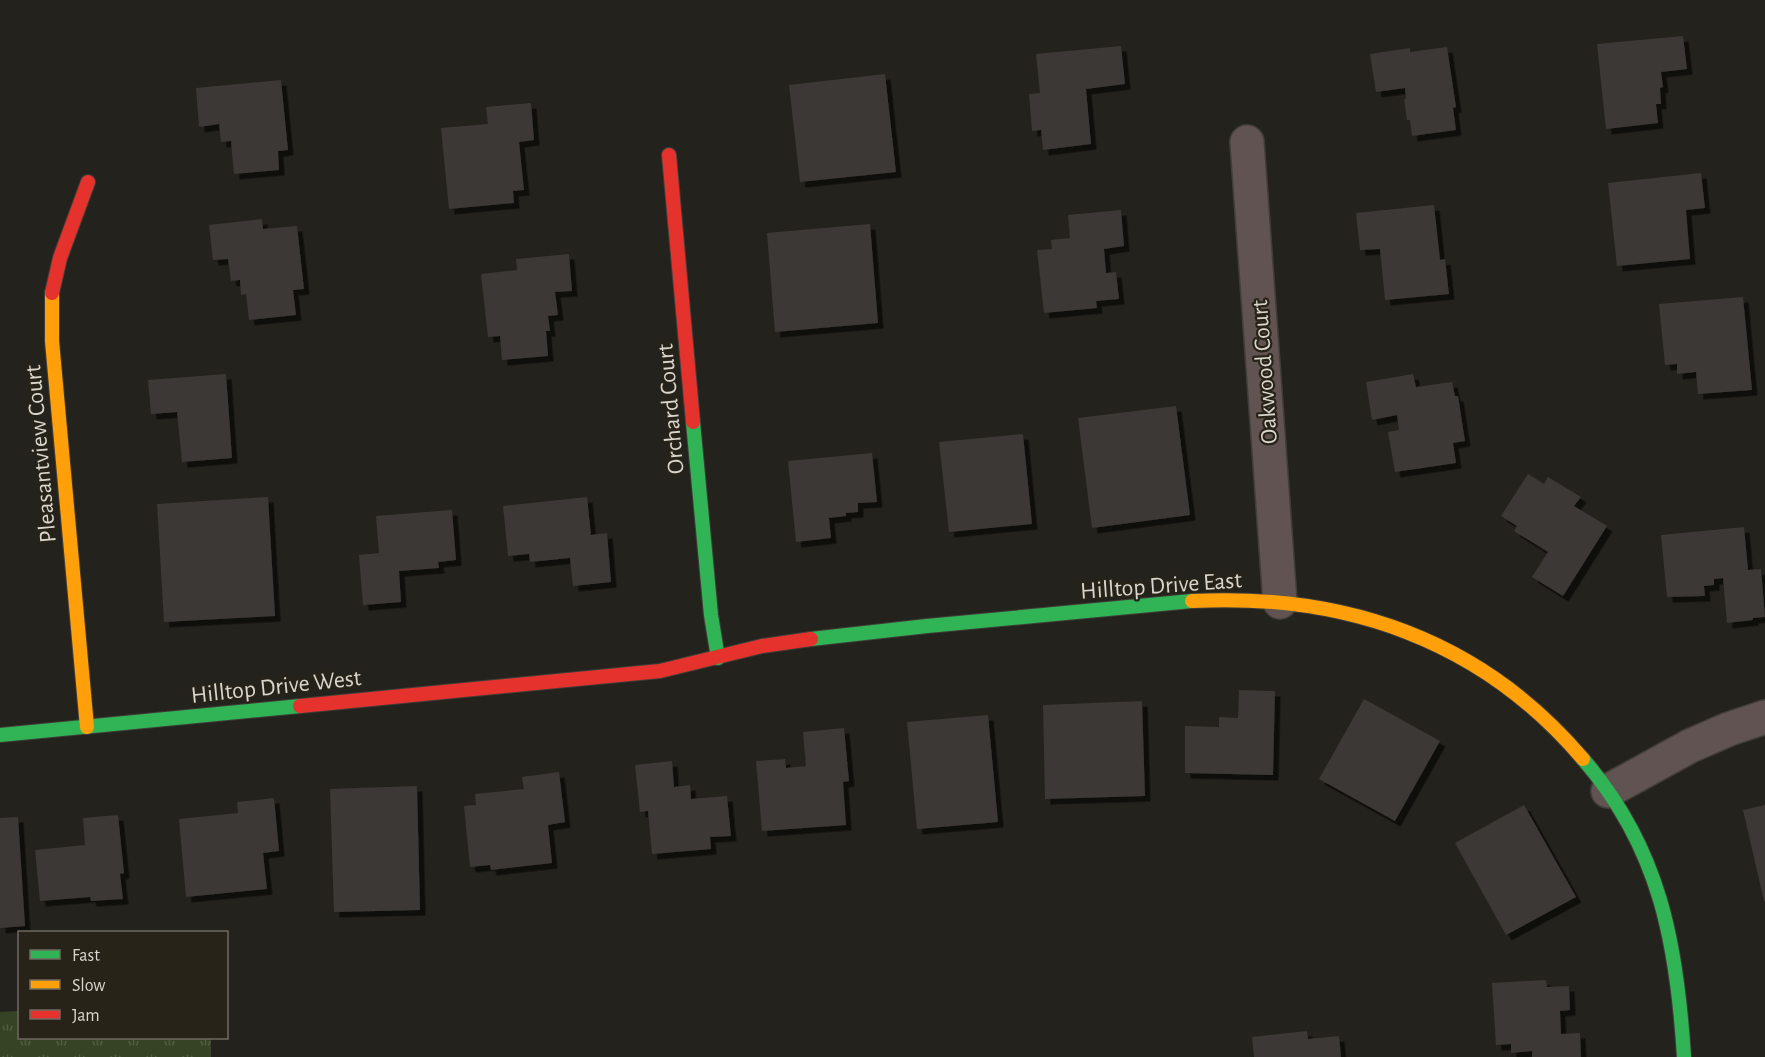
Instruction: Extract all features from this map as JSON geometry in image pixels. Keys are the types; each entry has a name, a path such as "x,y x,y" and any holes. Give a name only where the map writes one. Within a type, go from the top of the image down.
{"street":[{"name":"Oakwood Court","path":"1247,142 1280,602"},
{"name":"Orchard Court","path":"669,155 711,615 718,658"},
{"name":"Pleasantview Court","path":"87,182 60,258 51,298 52,341 87,727"},
{"name":"Hilltop Drive East","path":"557,681 660,671 767,645 875,630 1188,601 1233,599 1280,602 1337,610 1377,620 1425,638 1472,662 1504,683 1544,716 1580,754 1608,791 1630,826 1659,893 1668,928 1682,1023 1684,1057"},
{"name":"Hilltop Drive West","path":"0,735 557,681"},
{"path":"1608,791 1690,746 1765,717"}],"green space":[{"path":"18,1011 18,1039 211,1039 211,1057 0,1057 0,1012"}],"building":[{"path":"1683,36 1687,69 1661,72 1663,87 1660,88 1661,104 1656,104 1658,123 1606,129 1597,44"},
{"path":"1121,46 1125,84 1086,89 1091,144 1043,150 1041,130 1032,131 1029,94 1040,93 1036,54"},
{"path":"1447,47 1456,107 1453,108 1456,130 1412,136 1410,120 1407,120 1405,88 1376,92 1370,54 1410,48 1410,52"},
{"path":"885,74 896,172 800,182 789,85"},
{"path":"281,80 288,150 278,151 279,170 234,174 231,141 221,142 219,124 199,127 196,88"},
{"path":"531,103 534,140 519,142 524,190 513,191 514,203 449,209 441,128 488,124 486,107"},
{"path":"1701,173 1705,208 1686,210 1690,259 1617,266 1608,183"},
{"path":"1434,205 1440,260 1445,259 1449,294 1385,300 1380,249 1360,250 1356,213"},
{"path":"1121,210 1124,246 1104,249 1106,273 1116,272 1119,299 1096,301 1097,308 1044,313 1037,250 1052,249 1051,240 1070,238 1068,215"},
{"path":"262,219 263,229 297,226 304,289 293,290 296,315 249,320 246,294 241,295 240,280 231,281 228,259 213,260 209,225"},
{"path":"870,224 878,323 775,332 767,233"},
{"path":"569,254 572,291 555,292 558,315 548,316 550,331 546,331 548,356 502,360 500,336 488,337 481,274 517,270 516,259"},
{"path":"1743,297 1752,390 1698,394 1696,372 1677,374 1677,364 1665,365 1659,304"},
{"path":"226,374 232,458 182,462 177,412 151,414 148,380"},
{"path":"1413,374 1416,387 1452,382 1455,396 1458,396 1465,441 1453,443 1456,463 1395,472 1388,432 1399,430 1397,415 1372,420 1366,382"},
{"path":"1176,406 1190,515 1092,528 1078,418"},
{"path":"1023,434 1032,524 949,532 939,442"},
{"path":"872,453 877,502 858,503 858,512 829,518 831,538 796,542 788,461"},
{"path":"1528,474 1544,484 1548,477 1581,497 1574,506 1607,526 1563,596 1532,577 1548,552 1514,531 1517,526 1501,516"},
{"path":"268,497 275,616 164,622 157,504"},
{"path":"587,497 591,535 607,533 611,582 573,586 570,558 530,562 529,554 508,556 503,506"},
{"path":"452,510 456,560 438,562 439,568 399,571 401,602 363,605 359,555 379,553 376,516"},
{"path":"1744,527 1748,570 1761,569 1765,617 1727,623 1723,578 1714,579 1714,585 1704,586 1705,596 1667,597 1661,535"},
{"path":"1239,690 1275,691 1273,775 1185,773 1185,726 1219,727 1219,717 1238,718"},
{"path":"1364,699 1440,741 1395,821 1319,779"},
{"path":"1142,701 1145,796 1045,799 1043,705"},
{"path":"988,715 998,822 917,829 907,722"},
{"path":"844,728 849,781 843,782 846,825 762,831 756,761 785,759 786,768 806,766 803,732"},
{"path":"672,761 674,787 690,785 691,799 727,796 731,836 710,837 711,849 652,854 648,811 640,812 635,765"},
{"path":"559,772 565,822 548,825 552,863 491,870 490,865 470,867 464,806 476,805 475,794 524,789 522,777"},
{"path":"417,786 420,910 334,912 330,789"},
{"path":"274,798 279,851 263,853 267,889 186,897 179,819 238,813 237,802"},
{"path":"1524,805 1576,897 1506,935 1455,843"},
{"path":"1765,805 1765,901 1764,901 1743,810"},
{"path":"118,815 124,873 120,874 123,899 91,901 90,897 40,901 35,850 85,845 83,818"},
{"path":"18,817 25,926 0,928 0,818"},
{"path":"1546,980 1547,987 1569,986 1570,1010 1560,1011 1561,1034 1580,1033 1581,1057 1532,1057 1532,1051 1511,1053 1511,1044 1496,1045 1492,983"},
{"path":"1307,1031 1308,1039 1339,1036 1341,1057 1254,1057 1252,1037"}],"traffic: fast":[{"path":"693,422 711,615 718,658"},
{"path":"811,639 1192,601"},
{"path":"0,735 300,706"},
{"path":"1583,759 1609,793 1630,827 1647,863 1660,899 1676,975 1684,1057"}],"traffic: slow":[{"path":"52,293 52,341 87,727"},
{"path":"1192,601 1249,601 1304,606 1357,616 1407,632 1456,655 1501,683 1544,718 1583,759"}],"traffic: jam":[{"path":"669,155 693,422"},
{"path":"52,293 60,258 88,182"},
{"path":"300,706 660,671 762,646 811,639"}]}
